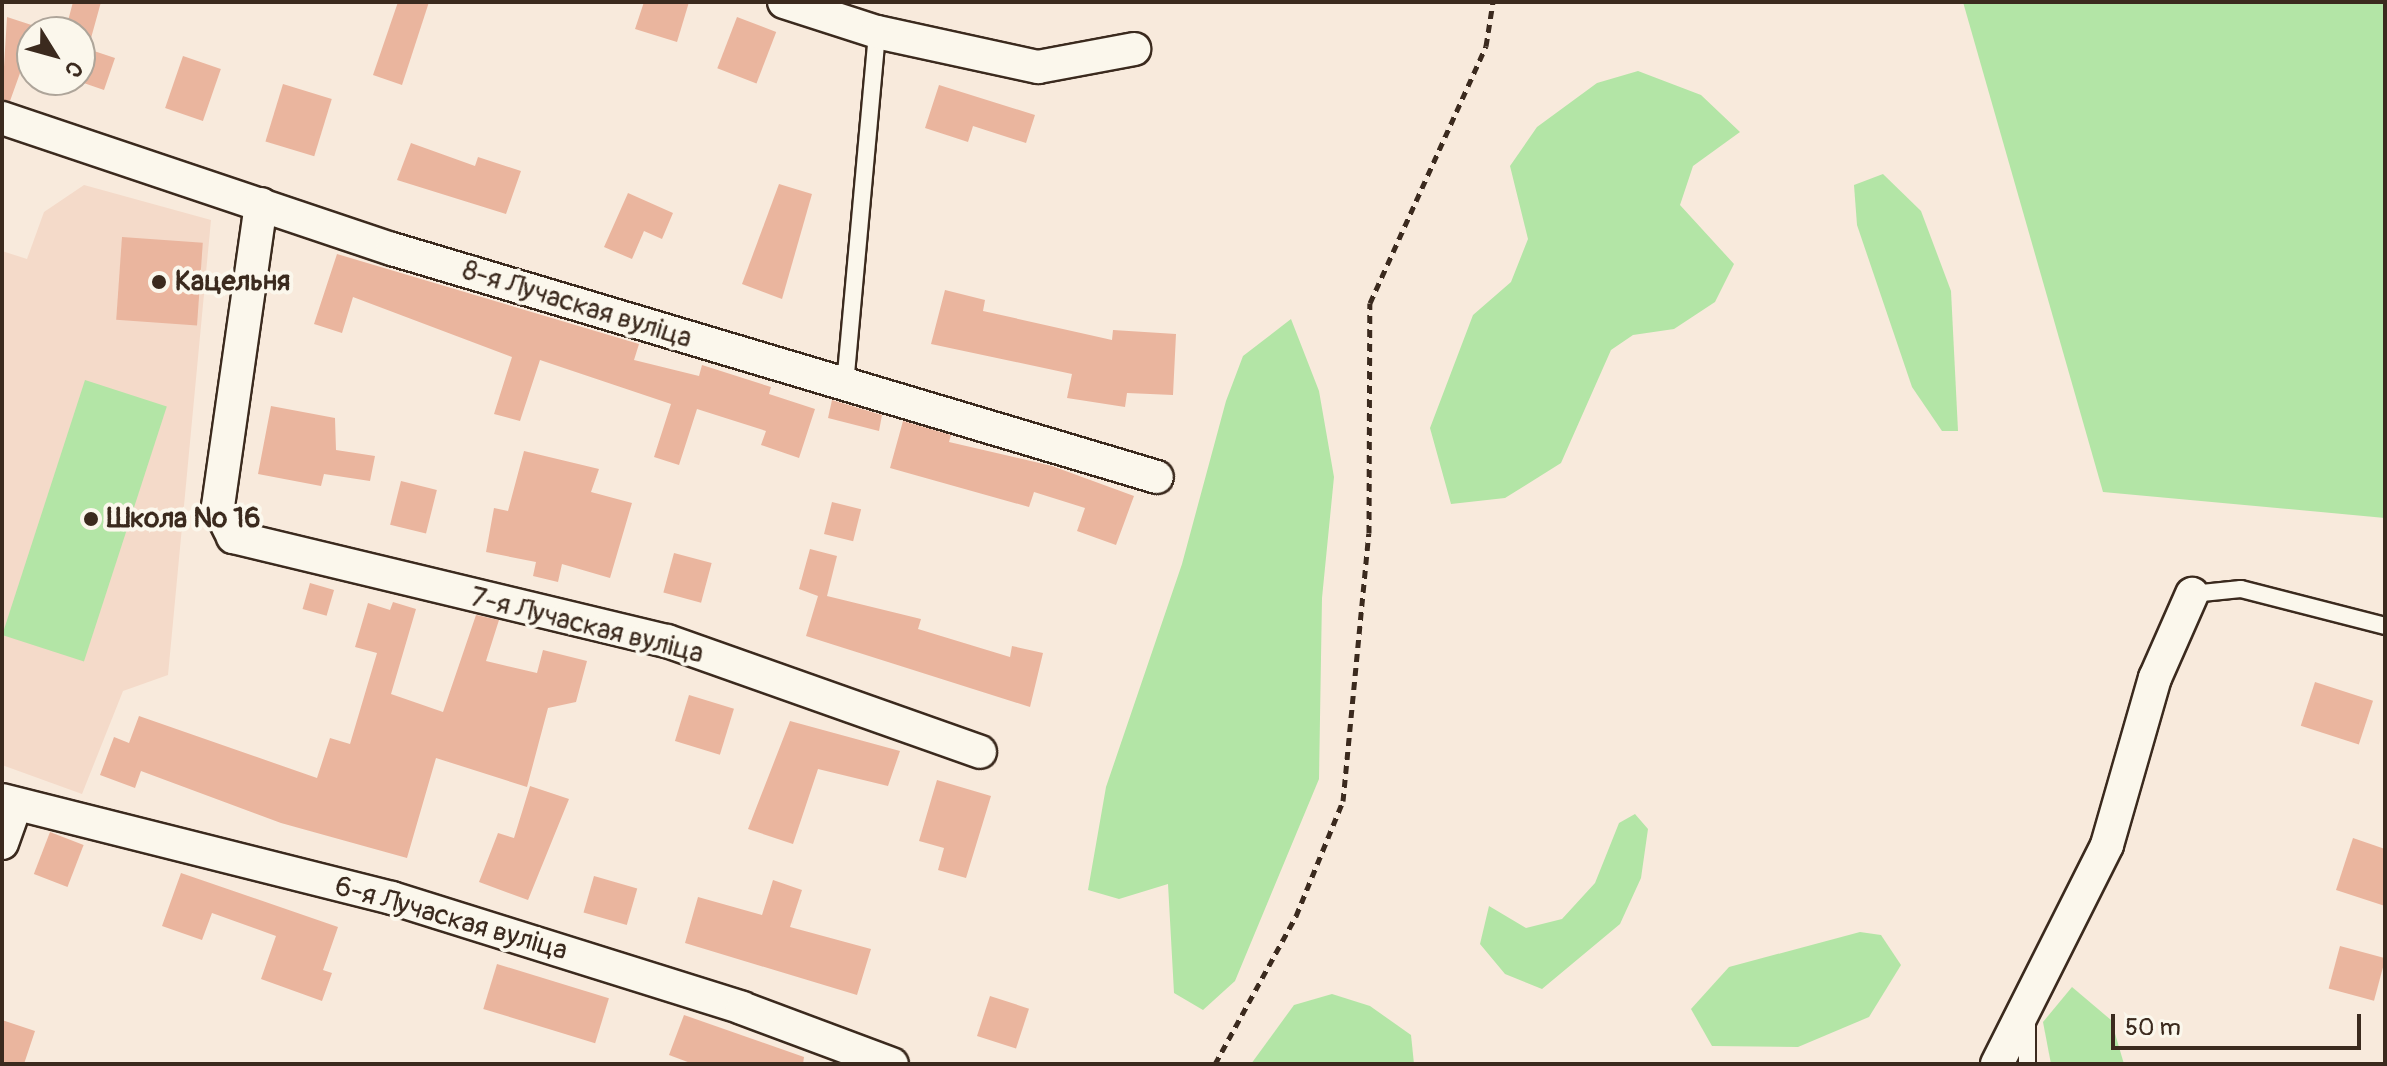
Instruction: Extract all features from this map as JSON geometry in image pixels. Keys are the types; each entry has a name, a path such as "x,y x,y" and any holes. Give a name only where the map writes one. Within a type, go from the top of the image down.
{"street":[{"path":"784,2 877,32 1038,67 1134,49"},
{"name":"8-я Лучаская вуліца","path":"2,118 261,204 845,385 1157,477"},
{"name":"7-я Лучаская вуліца","path":"261,204 218,507 233,537 667,641 980,752"},
{"path":"1997,1064 2107,845 2155,678 2192,594"},
{"path":"2,843 9,802"},
{"name":"6-я Лучаская вуліца","path":"9,802 392,898 742,1008 892,1064"}],"lane":[{"path":"845,385 877,32"},
{"path":"2192,594 2241,589 2385,626"},
{"path":"2027,1064 2028,1006"}],"path":[{"path":"1215,1064 1296,916 1343,801 1369,533 1370,303 1486,46 1493,2"}],"shaded area":[{"name":"Школа № 16","path":"84,185 211,220 168,675 123,691 82,794 2,765 2,251 27,259 44,212"}],"green space":[{"path":"1963,2 2385,2 2385,518 2103,492"},
{"path":"1638,71 1701,95 1740,132 1693,166 1680,205 1734,264 1715,302 1674,329 1633,335 1611,350 1561,463 1505,498 1451,504 1430,428 1473,315 1511,282 1528,239 1510,166 1537,127 1597,83"},
{"path":"1883,174 1921,211 1951,291 1958,431 1942,431 1912,387 1857,225 1854,185"},
{"path":"1291,319 1319,391 1334,477 1322,598 1319,779 1235,981 1203,1010 1174,993 1168,884 1119,899 1088,890 1106,787 1182,564 1226,401 1243,356"},
{"path":"85,380 167,407 84,661 2,635"},
{"path":"1635,814 1648,829 1641,878 1620,924 1542,989 1505,974 1480,944 1489,906 1526,928 1562,919 1595,883 1619,823"},
{"path":"1860,932 1881,935 1901,965 1869,1017 1798,1047 1712,1046 1691,1009 1729,967"},
{"path":"2072,987 2111,1020 2124,1064 2051,1064 2043,1022"},
{"path":"1332,994 1370,1006 1411,1035 1414,1064 1251,1064 1294,1005"}],"building":[{"path":"73,2 101,2 96,20 96,16 69,16"},
{"path":"398,2 429,2 402,85 373,75"},
{"path":"644,2 689,2 677,42 635,29"},
{"path":"7,17 16,20 16,84 10,101 2,100"},
{"path":"737,17 776,32 757,83 717,68"},
{"path":"96,52 115,58 104,90 96,87"},
{"path":"183,56 221,69 203,121 165,108"},
{"path":"283,84 332,99 314,156 265,141"},
{"path":"939,85 1035,115 1026,143 973,126 968,142 925,128"},
{"path":"411,143 475,166 478,157 521,171 506,214 397,180"},
{"path":"779,184 812,194 782,299 742,284"},
{"path":"628,193 673,213 662,239 644,231 632,259 604,247"},
{"name":"Кацельня","path":"122,237 203,243 197,325 116,320"},
{"path":"337,254 639,344 634,360 699,376 702,365 771,387 769,394 815,409 799,458 761,445 766,431 697,409 679,465 654,457 671,404 540,360 520,421 494,414 512,357 353,297 342,333 314,324"},
{"path":"945,290 985,300 983,311 1112,340 1113,330 1176,334 1173,395 1127,393 1125,407 1067,398 1072,374 931,344"},
{"path":"832,400 882,415 879,431 828,418"},
{"path":"271,406 335,418 336,450 375,456 370,481 324,474 321,486 258,474"},
{"path":"903,421 951,435 949,442 1052,466 1134,496 1116,545 1077,531 1085,508 1034,492 1029,507 890,468"},
{"path":"524,451 599,469 591,492 632,503 610,578 562,564 558,582 533,576 536,562 486,552 494,508 508,511"},
{"path":"401,481 437,490 426,534 390,525"},
{"path":"832,502 861,509 853,541 824,534"},
{"path":"810,549 837,556 827,596 921,619 918,629 1010,657 1012,646 1043,653 1030,707 806,636 818,596 799,589"},
{"path":"674,553 712,563 701,603 663,593"},
{"path":"310,583 334,590 327,616 303,609"},
{"path":"393,602 416,609 391,694 443,712 476,615 499,620 486,661 537,673 543,650 587,661 576,702 548,708 527,787 436,758 407,858 281,823 141,771 135,788 100,775 114,737 129,743 139,716 317,778 330,738 350,744 377,653 355,647 368,603 390,610"},
{"path":"2315,682 2373,701 2359,745 2301,726"},
{"path":"689,695 734,709 720,755 675,741"},
{"path":"790,721 900,751 888,786 818,769 793,844 748,829"},
{"path":"937,780 991,796 966,878 938,870 944,848 919,841"},
{"path":"530,786 569,799 528,900 479,882 498,833 514,838"},
{"path":"50,832 84,845 67,887 34,874"},
{"path":"2353,838 2385,849 2385,906 2336,890"},
{"path":"181,873 338,927 323,970 332,973 322,1001 261,979 276,936 212,913 202,940 162,926"},
{"path":"594,876 637,888 627,925 584,913"},
{"path":"773,880 802,890 790,927 871,949 857,995 685,943 698,897 762,915"},
{"path":"2340,946 2385,958 2374,1001 2329,989"},
{"path":"497,964 609,998 595,1043 483,1009"},
{"path":"990,996 1029,1009 1016,1049 977,1036"},
{"path":"684,1015 804,1057 803,1064 693,1064 669,1055"},
{"path":"2,1020 35,1031 24,1064 2,1064"}],"place":[{"name":"Кацельня","path":"159,282"},
{"name":"Школа № 16","path":"91,519"}]}
